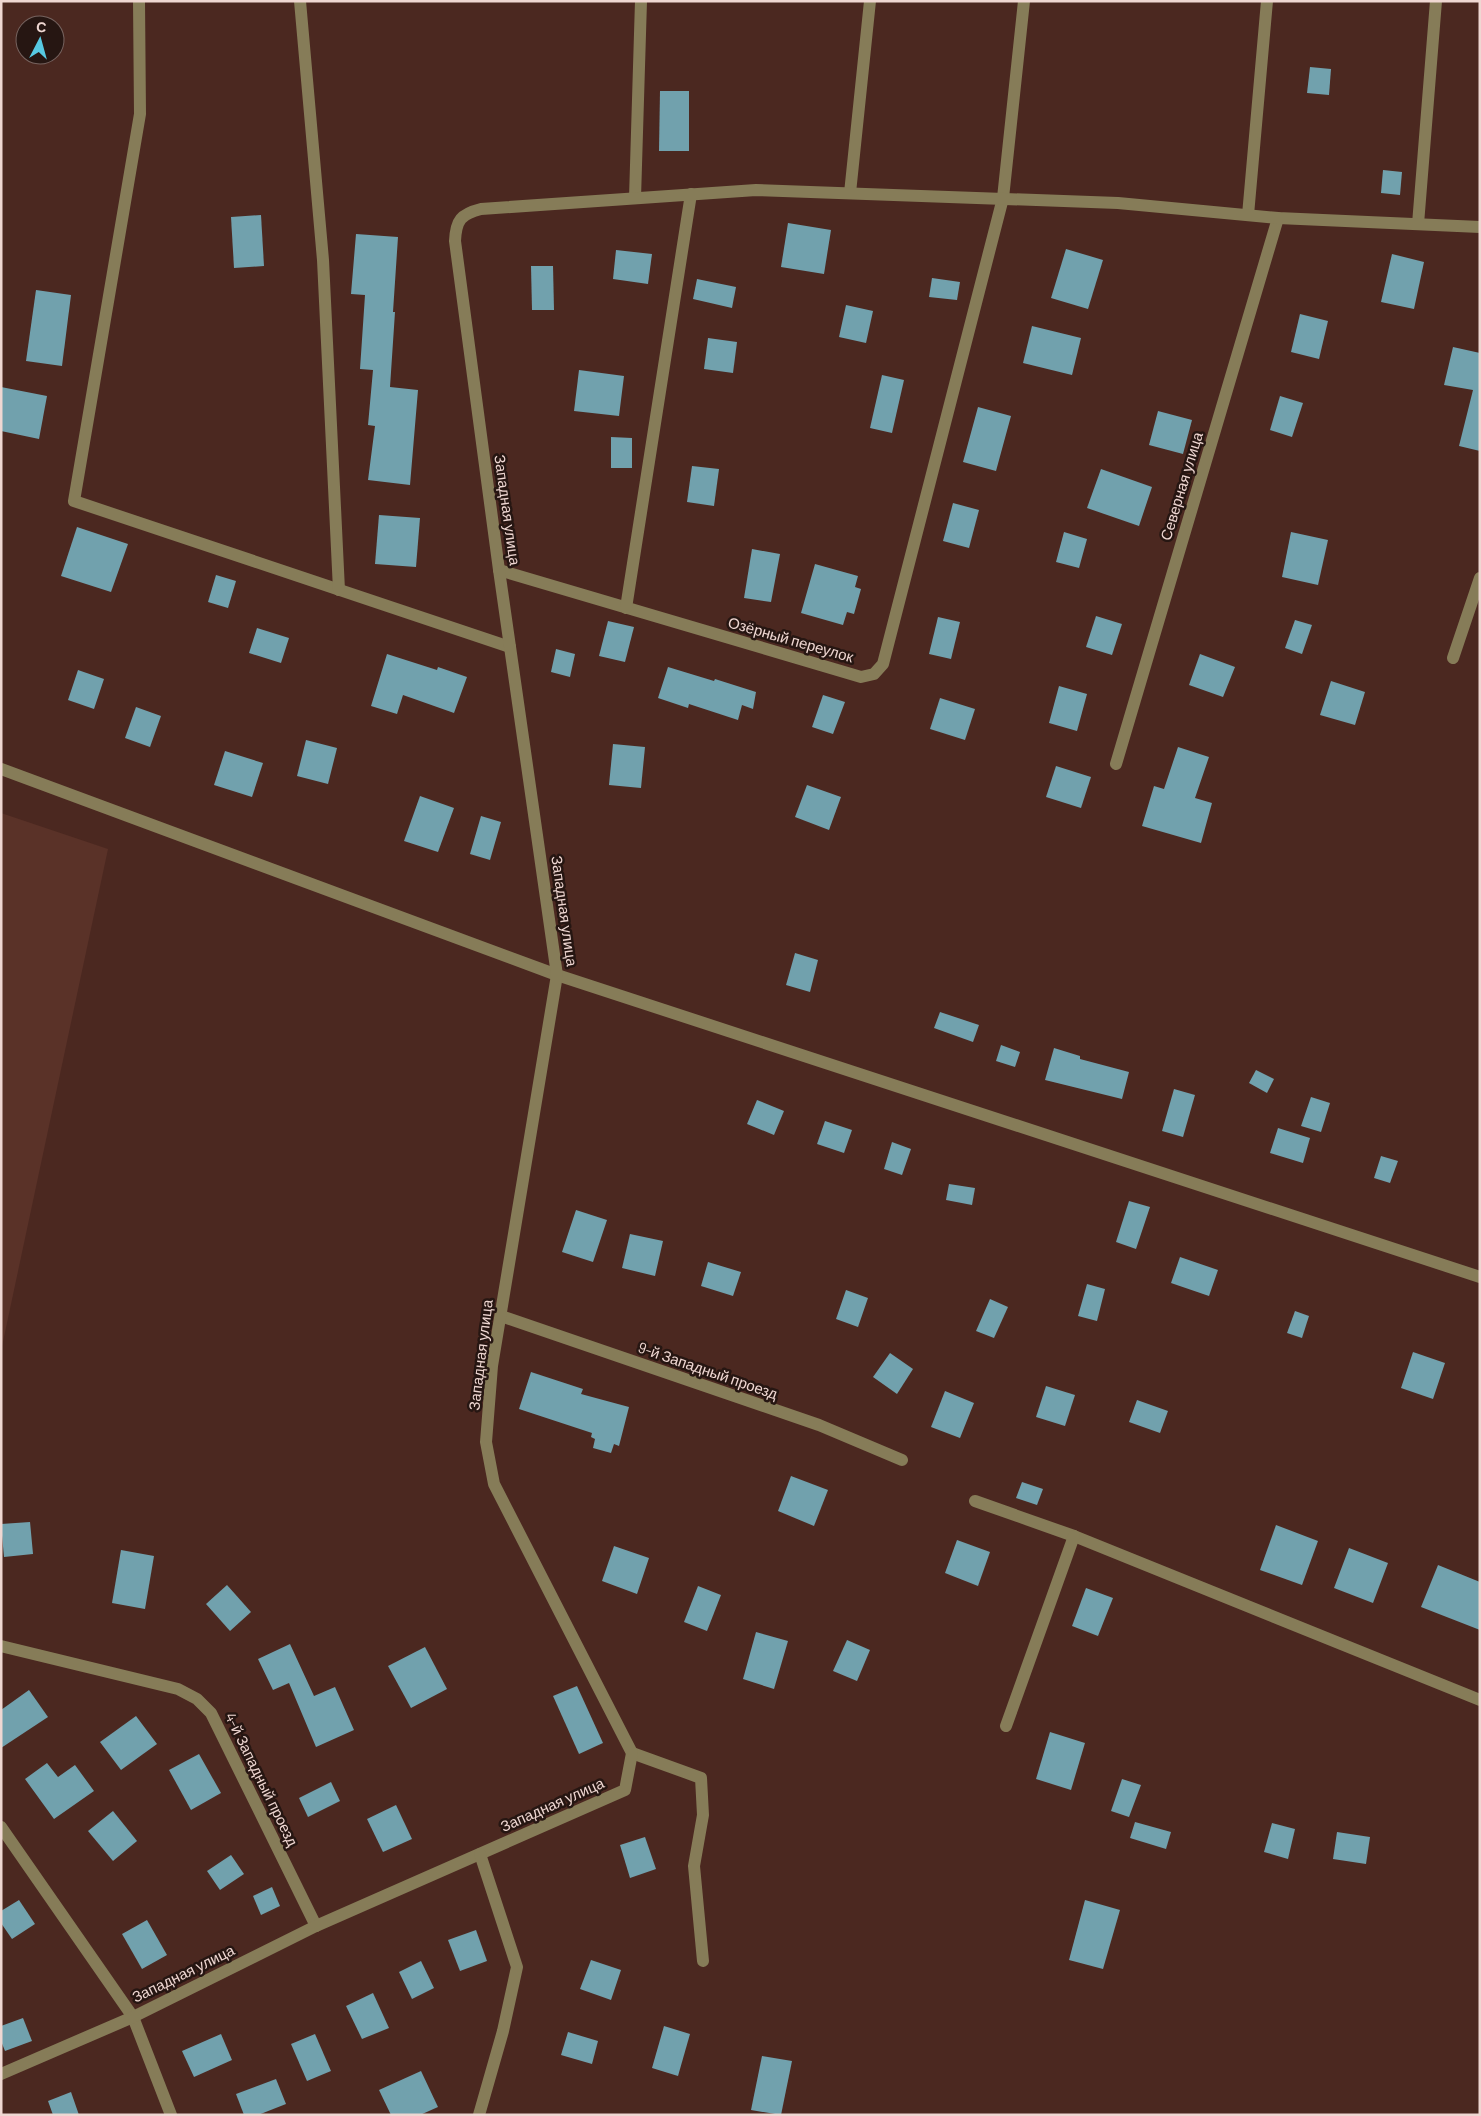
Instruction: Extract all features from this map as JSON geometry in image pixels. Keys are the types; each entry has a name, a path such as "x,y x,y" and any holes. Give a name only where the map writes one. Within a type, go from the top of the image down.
{"street":[{"path":"139,1 140,114 74,501 510,647"},
{"path":"300,1 323,260 339,590"},
{"path":"641,1 635,198 756,190 1004,198 1118,203 1278,218 1480,227"},
{"path":"850,193 870,1"},
{"name":"Озёрный переулок","path":"499,570 861,677 874,674 883,664 1004,198 1024,1"},
{"path":"1248,215 1267,1"},
{"path":"1418,224 1436,1"},
{"path":"626,608 691,194"},
{"name":"Западная улица","path":"1,2074 133,2017 316,1926 625,1790 632,1753 494,1484 486,1442 492,1366 558,976 499,570 455,240 456,229 461,218 468,212 481,209 635,198"},
{"name":"Северная улица","path":"1116,764 1278,218"},
{"path":"1453,658 1480,578"},
{"path":"1,769 558,976 1480,1277"},
{"name":"9-й Западный проезд","path":"501,1316 819,1426 902,1460"},
{"path":"975,1502 1074,1536 1480,1700"},
{"path":"1006,1726 1074,1536"},
{"name":"4-й Западный проезд","path":"1,1646 178,1688 197,1699 211,1713 316,1926"},
{"path":"632,1753 701,1778 703,1815 694,1866 703,1961"},
{"path":"1,1827 133,2017 171,2115"},
{"path":"479,2115 504,2031 517,1967 480,1854"}],"shaded area":[{"path":"1,813 108,849 1,1351"}],"building":[{"path":"1310,67 1331,69 1329,95 1307,93"},
{"path":"660,91 689,91 689,151 659,151"},
{"path":"1383,170 1402,172 1400,195 1381,193"},
{"path":"261,215 264,266 234,268 231,217"},
{"path":"788,223 831,230 824,274 781,267"},
{"path":"356,234 398,237 390,387 418,390 410,485 368,480 375,426 368,425 373,370 360,369 365,295 351,294"},
{"path":"1066,249 1103,260 1088,309 1051,298"},
{"path":"616,250 652,254 648,284 613,279"},
{"path":"1392,254 1424,262 1414,309 1381,302"},
{"path":"531,266 553,266 554,310 532,310"},
{"path":"932,278 960,282 957,300 929,297"},
{"path":"697,279 736,287 732,308 693,299"},
{"path":"36,290 71,295 62,366 26,361"},
{"path":"846,305 873,311 866,343 839,337"},
{"path":"1300,314 1328,321 1319,359 1291,352"},
{"path":"1032,326 1081,338 1072,375 1023,363"},
{"path":"708,338 737,342 733,373 704,369"},
{"path":"1453,347 1480,353 1480,451 1459,446 1473,390 1444,385"},
{"path":"579,370 624,376 619,416 574,411"},
{"path":"882,375 904,380 892,433 870,428"},
{"path":"1,387 47,396 39,439 1,431"},
{"path":"1280,396 1303,403 1292,437 1270,430"},
{"path":"978,407 1011,416 996,471 963,462"},
{"path":"1158,411 1192,420 1183,454 1149,445"},
{"path":"611,437 632,438 632,468 611,468"},
{"path":"692,466 719,469 714,506 687,502"},
{"path":"1101,469 1152,487 1139,526 1087,508"},
{"path":"953,503 979,510 969,548 943,541"},
{"path":"379,515 420,518 416,567 375,564"},
{"path":"77,527 128,544 111,592 61,576"},
{"path":"1064,532 1087,539 1079,568 1056,562"},
{"path":"1291,532 1328,540 1318,585 1282,577"},
{"path":"752,549 780,554 771,602 744,598"},
{"path":"815,564 858,576 855,587 861,589 854,614 847,612 843,625 801,613"},
{"path":"216,575 236,581 228,608 208,602"},
{"path":"1096,616 1122,624 1112,655 1086,647"},
{"path":"938,617 960,622 951,659 929,654"},
{"path":"1295,620 1312,625 1302,654 1285,648"},
{"path":"608,621 634,627 625,662 599,656"},
{"path":"257,628 289,638 281,663 249,653"},
{"path":"556,649 575,654 570,677 551,672"},
{"path":"387,654 437,670 438,667 467,677 454,713 403,695 397,714 371,706"},
{"path":"1200,654 1235,667 1223,697 1189,685"},
{"path":"668,667 756,692 753,709 742,705 738,720 689,704 688,708 658,698"},
{"path":"78,670 104,679 94,709 68,700"},
{"path":"1331,681 1365,692 1355,725 1320,715"},
{"path":"1059,686 1087,694 1077,731 1049,723"},
{"path":"823,695 845,702 833,734 812,727"},
{"path":"940,698 975,709 965,740 930,729"},
{"path":"136,707 161,716 150,747 125,738"},
{"path":"306,740 337,748 328,784 297,776"},
{"path":"613,744 645,747 641,788 609,785"},
{"path":"1178,747 1209,757 1195,798 1212,803 1201,843 1142,826 1154,786 1164,789"},
{"path":"225,751 263,763 252,797 214,785"},
{"path":"1056,766 1091,777 1081,808 1046,797"},
{"path":"807,785 841,797 829,830 795,817"},
{"path":"420,796 454,808 438,852 404,841"},
{"path":"481,816 501,822 490,860 470,854"},
{"path":"795,953 818,960 810,992 786,985"},
{"path":"940,1012 979,1025 973,1042 934,1028"},
{"path":"1001,1045 1020,1052 1015,1067 996,1061"},
{"path":"1054,1048 1080,1056 1080,1059 1129,1072 1122,1099 1045,1080"},
{"path":"1256,1070 1274,1079 1267,1093 1249,1083"},
{"path":"1174,1089 1195,1095 1183,1137 1162,1131"},
{"path":"1311,1097 1330,1103 1321,1132 1301,1126"},
{"path":"757,1100 784,1111 774,1135 747,1124"},
{"path":"825,1121 852,1130 844,1153 817,1144"},
{"path":"1278,1128 1310,1138 1303,1163 1270,1153"},
{"path":"892,1142 911,1149 902,1175 884,1169"},
{"path":"1381,1156 1398,1161 1390,1183 1374,1178"},
{"path":"949,1184 975,1188 972,1205 946,1200"},
{"path":"1129,1201 1150,1207 1136,1249 1116,1242"},
{"path":"576,1210 607,1220 593,1262 562,1252"},
{"path":"630,1234 663,1241 655,1276 622,1268"},
{"path":"1180,1257 1218,1270 1209,1296 1171,1283"},
{"path":"708,1262 741,1272 733,1296 701,1286"},
{"path":"1087,1284 1105,1289 1097,1321 1078,1316"},
{"path":"846,1290 868,1298 858,1327 836,1319"},
{"path":"990,1299 1008,1307 994,1338 976,1331"},
{"path":"1295,1311 1309,1316 1302,1338 1287,1333"},
{"path":"1413,1352 1445,1363 1433,1399 1401,1388"},
{"path":"890,1353 913,1369 897,1394 873,1377"},
{"path":"531,1372 583,1389 581,1394 629,1407 619,1446 614,1444 611,1453 593,1448 595,1439 591,1437 592,1433 519,1409"},
{"path":"1046,1386 1075,1395 1065,1426 1036,1417"},
{"path":"945,1391 974,1403 960,1438 931,1427"},
{"path":"1137,1400 1168,1411 1160,1433 1129,1422"},
{"path":"791,1476 828,1490 814,1526 778,1511"},
{"path":"1022,1482 1043,1489 1037,1505 1016,1498"},
{"path":"30,1522 33,1554 4,1557 1,1524"},
{"path":"1276,1525 1318,1541 1302,1585 1260,1570"},
{"path":"957,1540 990,1552 978,1586 945,1573"},
{"path":"614,1546 649,1558 637,1594 602,1581"},
{"path":"1349,1548 1388,1563 1373,1603 1334,1588"},
{"path":"121,1550 154,1556 145,1609 112,1603"},
{"path":"1438,1565 1480,1582 1480,1630 1421,1607"},
{"path":"227,1585 251,1612 230,1631 206,1604"},
{"path":"698,1586 721,1595 707,1631 684,1622"},
{"path":"1086,1588 1113,1598 1098,1636 1072,1626"},
{"path":"756,1632 788,1641 774,1689 743,1679"},
{"path":"847,1640 870,1650 857,1681 833,1671"},
{"path":"290,1644 314,1696 335,1687 354,1730 316,1747 289,1683 273,1690 258,1659"},
{"path":"425,1647 447,1689 411,1708 388,1666"},
{"path":"577,1686 603,1743 579,1754 553,1696"},
{"path":"29,1690 48,1717 1,1748 1,1710"},
{"path":"136,1716 157,1744 121,1770 100,1742"},
{"path":"1050,1732 1085,1743 1071,1790 1036,1779"},
{"path":"199,1754 221,1793 191,1810 169,1770"},
{"path":"47,1763 58,1777 75,1765 94,1791 54,1819 25,1779"},
{"path":"1122,1779 1141,1785 1129,1817 1111,1811"},
{"path":"331,1782 340,1801 308,1817 299,1798"},
{"path":"396,1805 412,1839 383,1852 367,1819"},
{"path":"113,1811 137,1841 113,1861 88,1831"},
{"path":"1135,1822 1171,1832 1166,1849 1130,1838"},
{"path":"1272,1823 1295,1829 1288,1859 1264,1852"},
{"path":"1337,1832 1370,1837 1366,1864 1333,1859"},
{"path":"645,1837 656,1869 630,1878 620,1845"},
{"path":"231,1855 244,1874 220,1890 207,1871"},
{"path":"272,1887 280,1906 261,1915 253,1896"},
{"path":"19,1900 35,1924 12,1939 1,1923 1,1911"},
{"path":"1085,1900 1120,1910 1103,1969 1069,1960"},
{"path":"147,1920 167,1955 142,1969 122,1934"},
{"path":"476,1930 487,1961 460,1971 448,1940"},
{"path":"591,1960 621,1970 611,2000 580,1989"},
{"path":"421,1961 434,1988 412,1999 399,1972"},
{"path":"373,1993 389,2028 362,2039 346,2006"},
{"path":"23,2018 32,2041 5,2051 1,2041 1,2026"},
{"path":"664,2026 690,2034 678,2076 652,2068"},
{"path":"568,2032 598,2041 592,2064 561,2055"},
{"path":"221,2034 232,2060 194,2077 182,2051"},
{"path":"315,2034 331,2071 307,2081 291,2044"},
{"path":"762,2056 792,2061 781,2115 751,2110"},
{"path":"421,2071 438,2107 420,2115 391,2115 379,2090"},
{"path":"276,2079 286,2104 258,2115 244,2115 236,2094"},
{"path":"71,2092 79,2115 53,2115 48,2101"}]}
